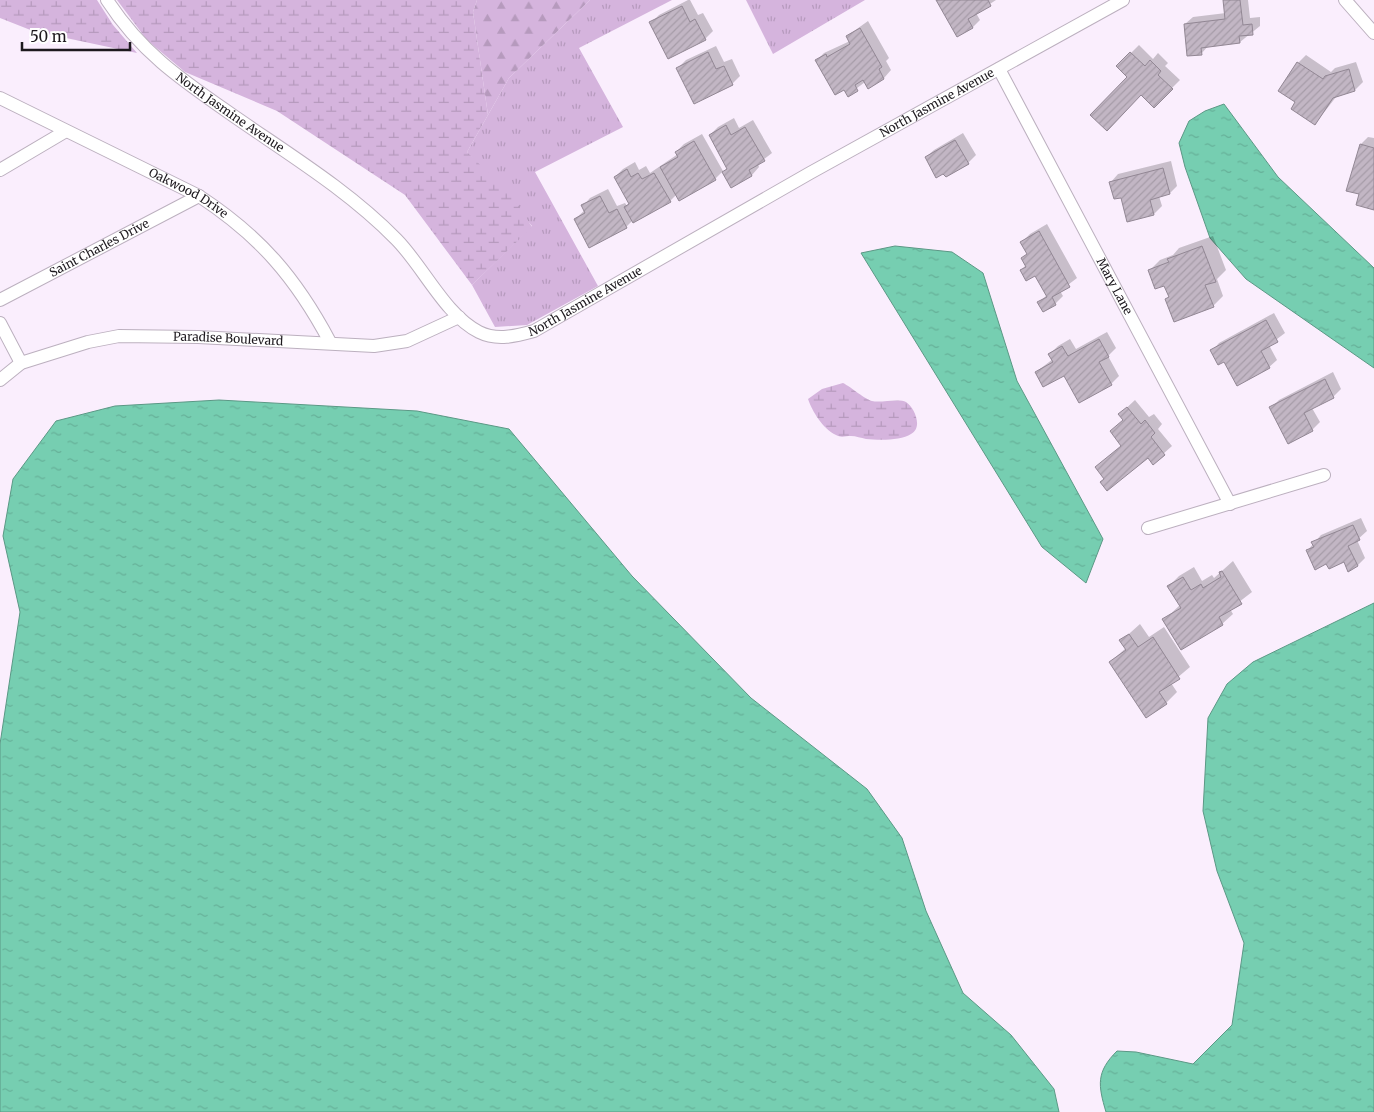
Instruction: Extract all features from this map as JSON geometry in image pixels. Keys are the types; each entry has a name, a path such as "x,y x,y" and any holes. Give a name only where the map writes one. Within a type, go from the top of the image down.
{"street":[{"name":"North Jasmine Avenue","path":"107,0 141,46 181,79 353,199 398,241 459,317 480,332 510,338 534,330 810,173 1123,0"},
{"path":"1345,0 1374,33"},
{"name":"Mary Lane","path":"999,69 1230,504"},
{"name":"Oakwood Drive","path":"0,98 199,196 241,225 264,246 309,303 330,342"},
{"path":"0,170 66,131"},
{"name":"Saint Charles Drive","path":"0,300 199,196"},
{"name":"Paradise Boulevard","path":"0,380 21,364 88,342 119,336 330,342 360,346 394,344 420,336 459,317"},
{"path":"0,323 21,364"},
{"path":"1148,528 1324,475"}],"green space":[{"path":"0,0 97,0 113,25 137,53 33,31 0,18"},
{"path":"117,0 477,0 473,12 488,115 467,152 512,196 532,227 472,285 405,195 277,111 185,72 147,40"},
{"path":"477,0 590,0 509,78 488,115 473,12"},
{"path":"590,0 672,0 579,48 623,127 535,172 598,286 527,325 495,327 472,285 532,226 467,152 509,78"},
{"path":"746,0 865,0 773,54"},
{"path":"843,383 872,401 899,400 906,402 915,413 917,427 915,431 901,438 883,440 840,436 831,432 812,409 808,399 822,389"}],"water":[{"path":"1224,104 1278,177 1374,268 1374,368 1246,279 1210,238 1185,167 1179,143 1189,121 1205,111"},
{"path":"895,246 952,252 983,273 1017,381 1103,539 1086,583 1042,547 861,253"},
{"path":"219,400 417,411 509,429 632,576 751,698 867,789 902,838 926,911 963,993 1011,1035 1054,1089 1059,1112 0,1112 0,744 20,612 3,536 13,479 56,421 115,406"},
{"path":"1374,603 1374,1112 1106,1112 1100,1086 1102,1072 1117,1051 1136,1052 1193,1064 1232,1025 1244,943 1217,871 1203,811 1208,718 1227,684 1253,662"}],"building":[{"path":"936,0 988,0 991,6 968,19 973,28 957,37"},
{"path":"1223,0 1240,0 1243,25 1252,24 1253,35 1239,36 1240,43 1201,48 1202,55 1187,56 1184,24 1225,19"},
{"path":"682,6 690,22 695,19 706,40 668,59 649,22"},
{"path":"860,28 882,67 879,69 884,79 868,89 863,80 855,85 858,91 848,97 844,90 835,95 815,60 826,54 827,57 850,44 846,36"},
{"path":"708,52 716,69 724,66 733,85 694,104 676,68"},
{"path":"1130,52 1145,66 1150,60 1161,71 1158,75 1173,89 1154,108 1141,95 1107,131 1090,115 1127,77 1116,66"},
{"path":"1297,62 1323,79 1325,76 1349,69 1355,91 1333,98 1315,125 1291,109 1295,102 1278,91"},
{"path":"726,125 731,135 745,127 765,161 749,170 752,176 731,188 722,172 727,169 709,135"},
{"path":"955,140 969,164 946,177 943,174 936,178 925,157"},
{"path":"694,141 716,180 679,201 660,167 678,157 675,152"},
{"path":"1360,144 1374,148 1374,210 1356,205 1359,194 1346,191"},
{"path":"1163,168 1170,194 1150,200 1154,215 1127,222 1121,198 1114,199 1109,182"},
{"path":"627,169 631,177 638,173 642,179 654,173 671,202 633,223 624,207 629,204 614,177"},
{"path":"600,196 609,213 617,209 627,228 589,248 574,219 585,213 581,205"},
{"path":"1039,231 1070,287 1052,297 1056,305 1043,312 1037,302 1047,297 1035,276 1026,281 1020,270 1026,267 1021,258 1027,254 1020,242"},
{"path":"1202,246 1216,282 1205,285 1214,307 1174,322 1165,299 1169,297 1164,286 1155,289 1148,270 1169,262 1167,259"},
{"path":"1266,320 1278,342 1261,351 1270,368 1237,386 1224,362 1218,365 1210,350"},
{"path":"1099,339 1109,357 1099,362 1112,385 1079,403 1064,376 1043,387 1035,372 1053,362 1048,354 1062,346 1068,356"},
{"path":"1325,379 1334,398 1304,413 1313,431 1288,444 1269,407"},
{"path":"1127,407 1141,424 1145,420 1155,433 1151,437 1165,455 1153,465 1148,458 1107,491 1100,482 1104,479 1095,467 1121,446 1110,431 1123,420 1118,414"},
{"path":"1353,525 1360,540 1348,546 1358,566 1348,572 1344,562 1329,569 1326,564 1315,570 1306,550 1314,547 1311,542"},
{"path":"1222,571 1242,604 1219,617 1223,625 1181,650 1162,619 1181,608 1167,586 1183,577 1191,590 1201,584 1203,588 1221,577 1219,572"},
{"path":"1129,634 1138,647 1153,637 1180,679 1159,692 1167,704 1146,718 1109,662 1126,650 1119,640"}]}
